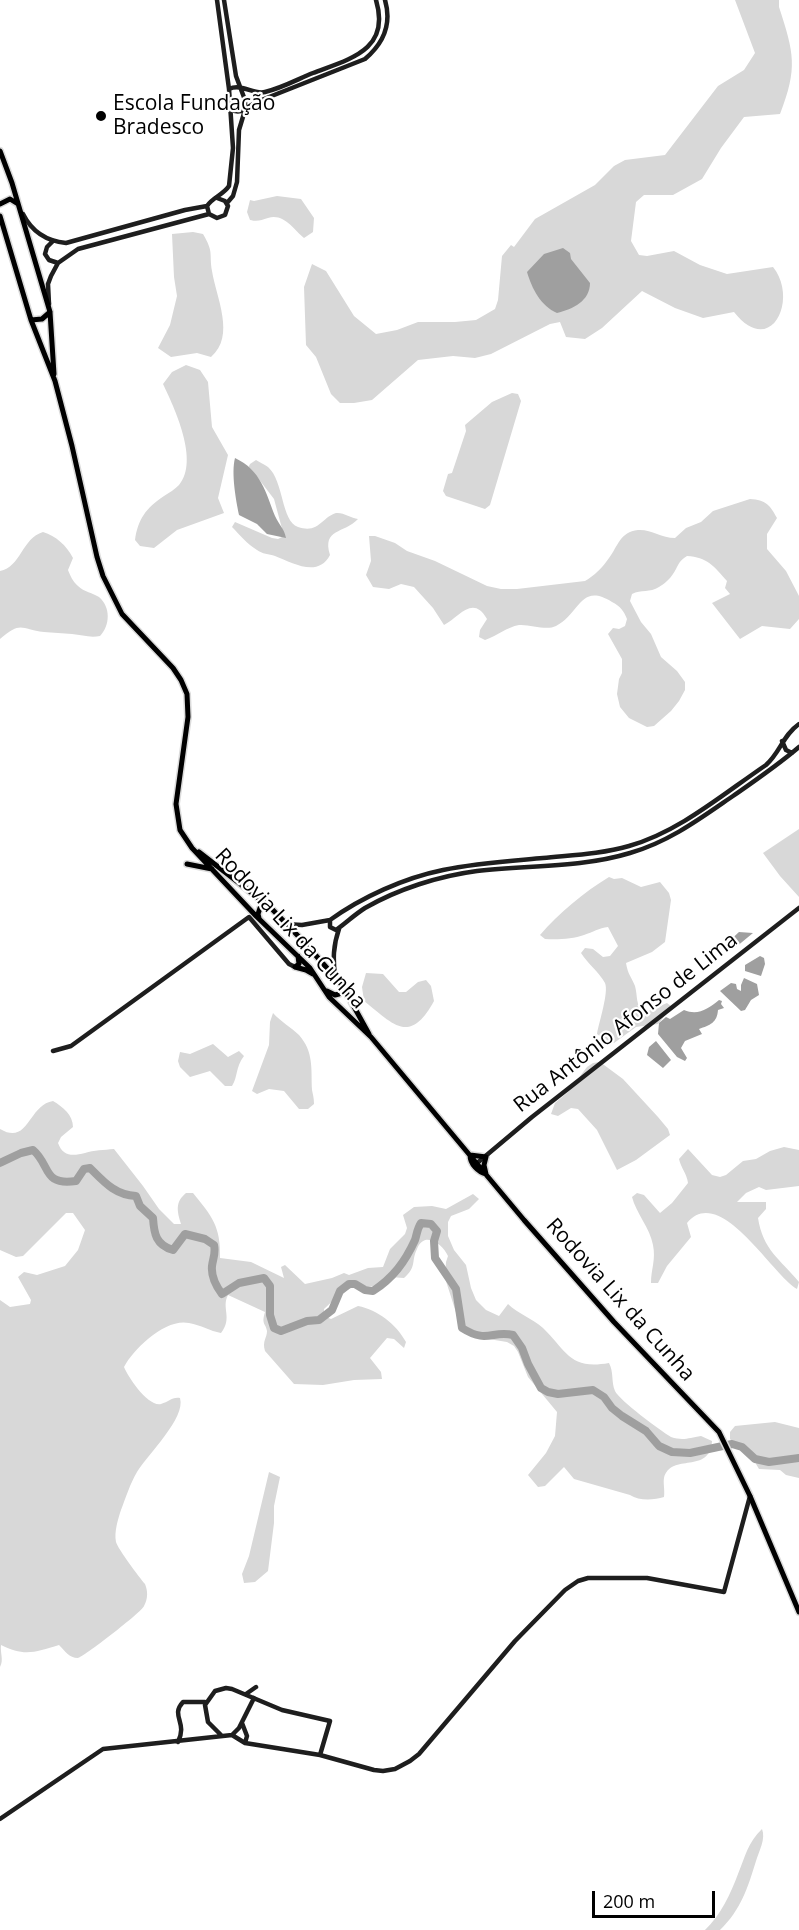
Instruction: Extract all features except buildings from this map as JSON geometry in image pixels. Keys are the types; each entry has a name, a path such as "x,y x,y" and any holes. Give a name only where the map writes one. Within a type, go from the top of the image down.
{"main road":[{"path":"0,204 10,199 19,206 29,224 41,235 53,241 66,243 207,206 217,198 229,186 233,148 230,89 217,0"},
{"path":"224,0 236,76 244,96 244,110 239,130 237,182 233,196 227,203"},
{"path":"230,89 240,87 264,92 362,52 374,40 380,25 381,14 376,0"},
{"path":"230,109 236,112 244,110 365,59 378,46 387,28 385,0"},
{"name":"Rodovia Lix da Cunha","path":"0,151 19,206 50,312 55,381"},
{"path":"207,206 209,213 217,218 225,215 228,209 227,203 217,198"},
{"path":"31,320 42,319 50,312 48,284 58,263 69,254 86,246 209,213"},
{"name":"Rodovia Lix da Cunha","path":"0,216 31,320 55,381 94,548 103,576 122,614 173,668 187,694 188,717 176,813 180,830 187,841 259,918 298,955 340,1008 372,1037 470,1155 480,1172 486,1174 614,1322 723,1437 799,1612"},
{"path":"53,241 47,247 45,254 49,260 58,263"},
{"path":"285,924 302,925 330,920 380,893 436,871 593,853 623,848 647,840 684,821 766,765 775,756 782,741 799,724"},
{"path":"782,741 786,750 792,753"},
{"path":"330,920 331,929 336,930 366,908 393,895 429,882 476,871 602,859 650,847 683,830 799,747"},
{"name":"Rodovia Lix da Cunha","path":"187,841 270,907 335,976 372,1037"},
{"path":"187,864 213,869"},
{"path":"259,918 260,908 270,907"},
{"name":"Rua Antônio Afonso de Lima","path":"476,1165 532,1117 799,908"},
{"path":"53,1051 71,1046 249,917 289,964 314,975"},
{"path":"335,976 333,950 339,928"},
{"path":"295,967 299,964 298,955"},
{"path":"323,988 335,995 339,994 342,985"},
{"path":"470,1155 486,1156 484,1165 486,1174"},
{"path":"232,1735 245,1743 320,1755 383,1771 395,1769 410,1761 514,1641 578,1581 588,1578 647,1578 724,1592 750,1496"},
{"path":"244,1694 250,1693 256,1687"},
{"path":"222,1737 208,1722 205,1714 206,1702 218,1689 232,1689 282,1710 330,1722 320,1755"},
{"path":"244,1694 250,1707"},
{"path":"0,1819 103,1749 232,1735 242,1722 254,1698"},
{"path":"178,1742 183,1729 177,1714 178,1708 183,1702 206,1702"},
{"path":"242,1722 247,1736 245,1743"}],"shaded area":[{"path":"735,0 779,0 792,60 790,84 780,114 744,117 702,179 673,195 644,195 636,202 631,241 639,255 647,256 674,251 700,265 727,274 773,267 780,280 783,294 782,308 777,319 769,327 759,329 747,325 734,312 703,318 675,308 642,291 602,328 585,339 566,337 560,322 550,324 491,354 475,358 453,356 418,360 372,400 340,403 331,394 316,357 306,345 304,287 312,264 326,271 354,316 376,334 397,330 418,322 476,320 495,309 502,256 511,245 514,247 535,219 595,185 614,166 625,160 665,155 718,86 744,70 755,53"},
{"path":"277,196 301,199 314,218 313,232 304,238 279,218 250,220 247,212 250,200"},
{"path":"193,232 203,234 210,249 212,271 222,316 222,338 211,357 197,353 171,357 158,348 170,325 177,296 172,234"},
{"path":"563,248 570,253 571,259 590,283 587,295 580,303 557,313 546,306 538,296 527,272 544,254"},
{"path":"186,365 200,370 208,382 212,427 228,455 218,498 224,513 177,530 154,548 140,546 135,540 138,526 144,515 152,505 179,485 185,475 187,462 183,434 163,384 172,372"},
{"path":"512,393 518,394 521,401 490,505 485,509 446,496 443,491 448,474 452,473 466,431 465,425 492,402"},
{"path":"235,458 244,463 257,476 286,538 267,534 257,524 239,515 235,494"},
{"path":"256,460 273,473 288,517 298,527 305,529 316,527 336,513 358,519 332,536 328,546 330,555 319,566 305,567 261,552 250,545 232,527 235,522 272,538 278,539 284,536 274,499 258,478 247,470"},
{"path":"750,499 767,504 777,518 767,534 767,549 786,571 799,596 799,619 790,629 762,626 740,639 712,603 730,594 725,588 727,581 710,563 694,557 684,558 670,578 659,587 632,594 630,601 641,622 651,634 661,657 677,671 685,682 685,690 679,701 654,726 647,727 629,718 620,707 617,694 622,673 622,659 608,634 613,628 619,629 625,626 627,619 621,609 612,602 593,596 581,602 564,621 556,626 548,628 519,625 485,640 479,637 480,630 487,619 476,608 466,610 444,625 433,608 414,587 401,584 389,589 373,587 366,575 371,561 369,536 375,536 487,586 501,589 585,581 601,568 620,540 632,531 643,530 675,538 686,528 701,522 713,511"},
{"path":"43,532 64,545 70,553 73,558 68,570 75,583 83,590 99,597 106,606 108,616 106,627 100,636 89,637 18,628 0,639 0,571 13,564 30,540"},
{"path":"799,829 799,897 763,853"},
{"path":"609,877 622,878 641,887 660,882 669,893 671,900 665,942 652,952 626,963 635,986 638,1003 644,1013 667,1003 672,1007 658,1024 636,1027 614,1043 608,1042 597,1034 606,987 603,979 581,953 585,948 593,949 603,957 610,956 618,946 608,927 570,938 545,939 540,935 572,903"},
{"path":"739,932 753,933 736,947 724,946"},
{"path":"760,956 764,958 765,964 761,976 745,971 745,965"},
{"path":"366,973 383,974 399,992 406,992 418,982 426,980 431,986 434,1001 417,1023 409,1027 393,1023 364,1001 362,987"},
{"path":"744,978 757,984 759,995 751,1000 745,1010 741,1011 720,991 731,983 736,984 737,989 741,991"},
{"path":"719,1000 722,1001 724,1008 718,1010 714,1021 699,1029 702,1034 685,1041 681,1048 687,1058 685,1061 677,1057 658,1034 659,1023 666,1017 670,1019 684,1010 703,1011"},
{"path":"273,1013 299,1035 307,1048 311,1061 314,1104 308,1109 299,1109 284,1091 269,1089 257,1094 252,1091 269,1045 270,1022"},
{"path":"656,1041 671,1060 663,1068 647,1055 649,1047"},
{"path":"213,1044 228,1057 239,1051 244,1056 232,1086 225,1086 210,1071 190,1077 180,1067 178,1061 180,1052 190,1054"},
{"path":"600,1062 623,1079 658,1117 670,1135 636,1160 617,1170 597,1130 578,1109 571,1108 558,1116 551,1114 555,1103 568,1092 587,1067"},
{"path":"53,1101 67,1112 73,1123 73,1127 61,1137 58,1143 63,1151 76,1155 114,1149 159,1209 174,1224 181,1224 178,1211 180,1200 186,1193 193,1193 205,1208 217,1230 220,1258 251,1262 284,1278 281,1267 285,1265 305,1284 344,1273 349,1275 368,1268 383,1267 390,1249 405,1234 407,1228 403,1215 414,1207 432,1206 446,1209 473,1194 479,1199 469,1209 451,1216 448,1222 448,1236 454,1250 466,1265 476,1300 486,1310 499,1316 508,1304 543,1328 570,1357 577,1361 585,1364 609,1363 615,1391 624,1401 671,1437 683,1439 701,1436 712,1441 710,1451 698,1461 674,1466 668,1470 664,1478 664,1497 660,1498 638,1498 574,1479 564,1467 545,1486 538,1487 528,1475 546,1453 555,1436 557,1412 528,1377 514,1346 507,1342 470,1336 460,1325 445,1278 448,1256 442,1247 433,1241 424,1240 420,1243 412,1267 404,1278 390,1277 374,1286 355,1286 340,1294 324,1309 324,1316 331,1319 358,1306 379,1314 397,1329 406,1342 404,1348 394,1339 387,1338 370,1358 381,1372 382,1379 354,1380 323,1385 294,1384 265,1351 267,1331 264,1322 265,1312 228,1295 227,1318 221,1333 189,1323 171,1325 143,1343 124,1367 134,1384 150,1401 161,1404 180,1398 180,1406 172,1425 142,1464 128,1491 117,1526 116,1542 145,1584 147,1598 144,1606 112,1634 78,1658 70,1655 59,1645 43,1650 23,1652 1,1645 0,1667 0,1300 10,1307 30,1304 31,1300 18,1277 24,1272 37,1275 65,1266 78,1250 85,1230 73,1213 66,1213 23,1256 16,1257 0,1250 0,1129 10,1133 23,1129 38,1109"},
{"path":"784,1147 799,1150 799,1186 766,1190 759,1187 746,1193 737,1202 766,1202 766,1209 758,1218 760,1229 773,1253 799,1282 797,1289 730,1223 715,1215 700,1214 687,1223 691,1237 667,1266 658,1283 651,1283 653,1245 632,1197 637,1193 644,1195 660,1213 672,1203 688,1183 679,1159 688,1149 712,1175 720,1177 743,1161 756,1159 770,1151"},
{"path":"775,1422 799,1428 799,1478 786,1475 780,1470 759,1469 756,1464 758,1458 730,1439 730,1432 735,1426"},
{"path":"269,1472 280,1477 274,1506 268,1571 255,1582 244,1583 242,1574 249,1556"},
{"path":"762,1829 762,1845 739,1906 720,1930 705,1930 716,1918 724,1904 750,1844"}],"waterway":[{"path":"0,1163 33,1150 48,1173 57,1180 65,1182 76,1181 84,1169 90,1168 116,1190 136,1196 140,1206 153,1218 155,1234 159,1242 167,1248 173,1250 185,1234 205,1239 214,1245 212,1273 222,1294 239,1283 264,1278 270,1286 270,1315 274,1328 281,1331 307,1321 319,1320 332,1310 340,1291 349,1284 373,1291 403,1262 421,1223 431,1224 437,1231 434,1241 435,1258 456,1289 462,1328 484,1336 513,1335 522,1348 541,1388 558,1394 593,1390 604,1397 622,1416 646,1431 659,1446 672,1452 690,1453 732,1444 742,1447 755,1459 769,1462 799,1458"}],"place":[{"name":"Escola Fundação Bradesco","path":"101,116"}]}
